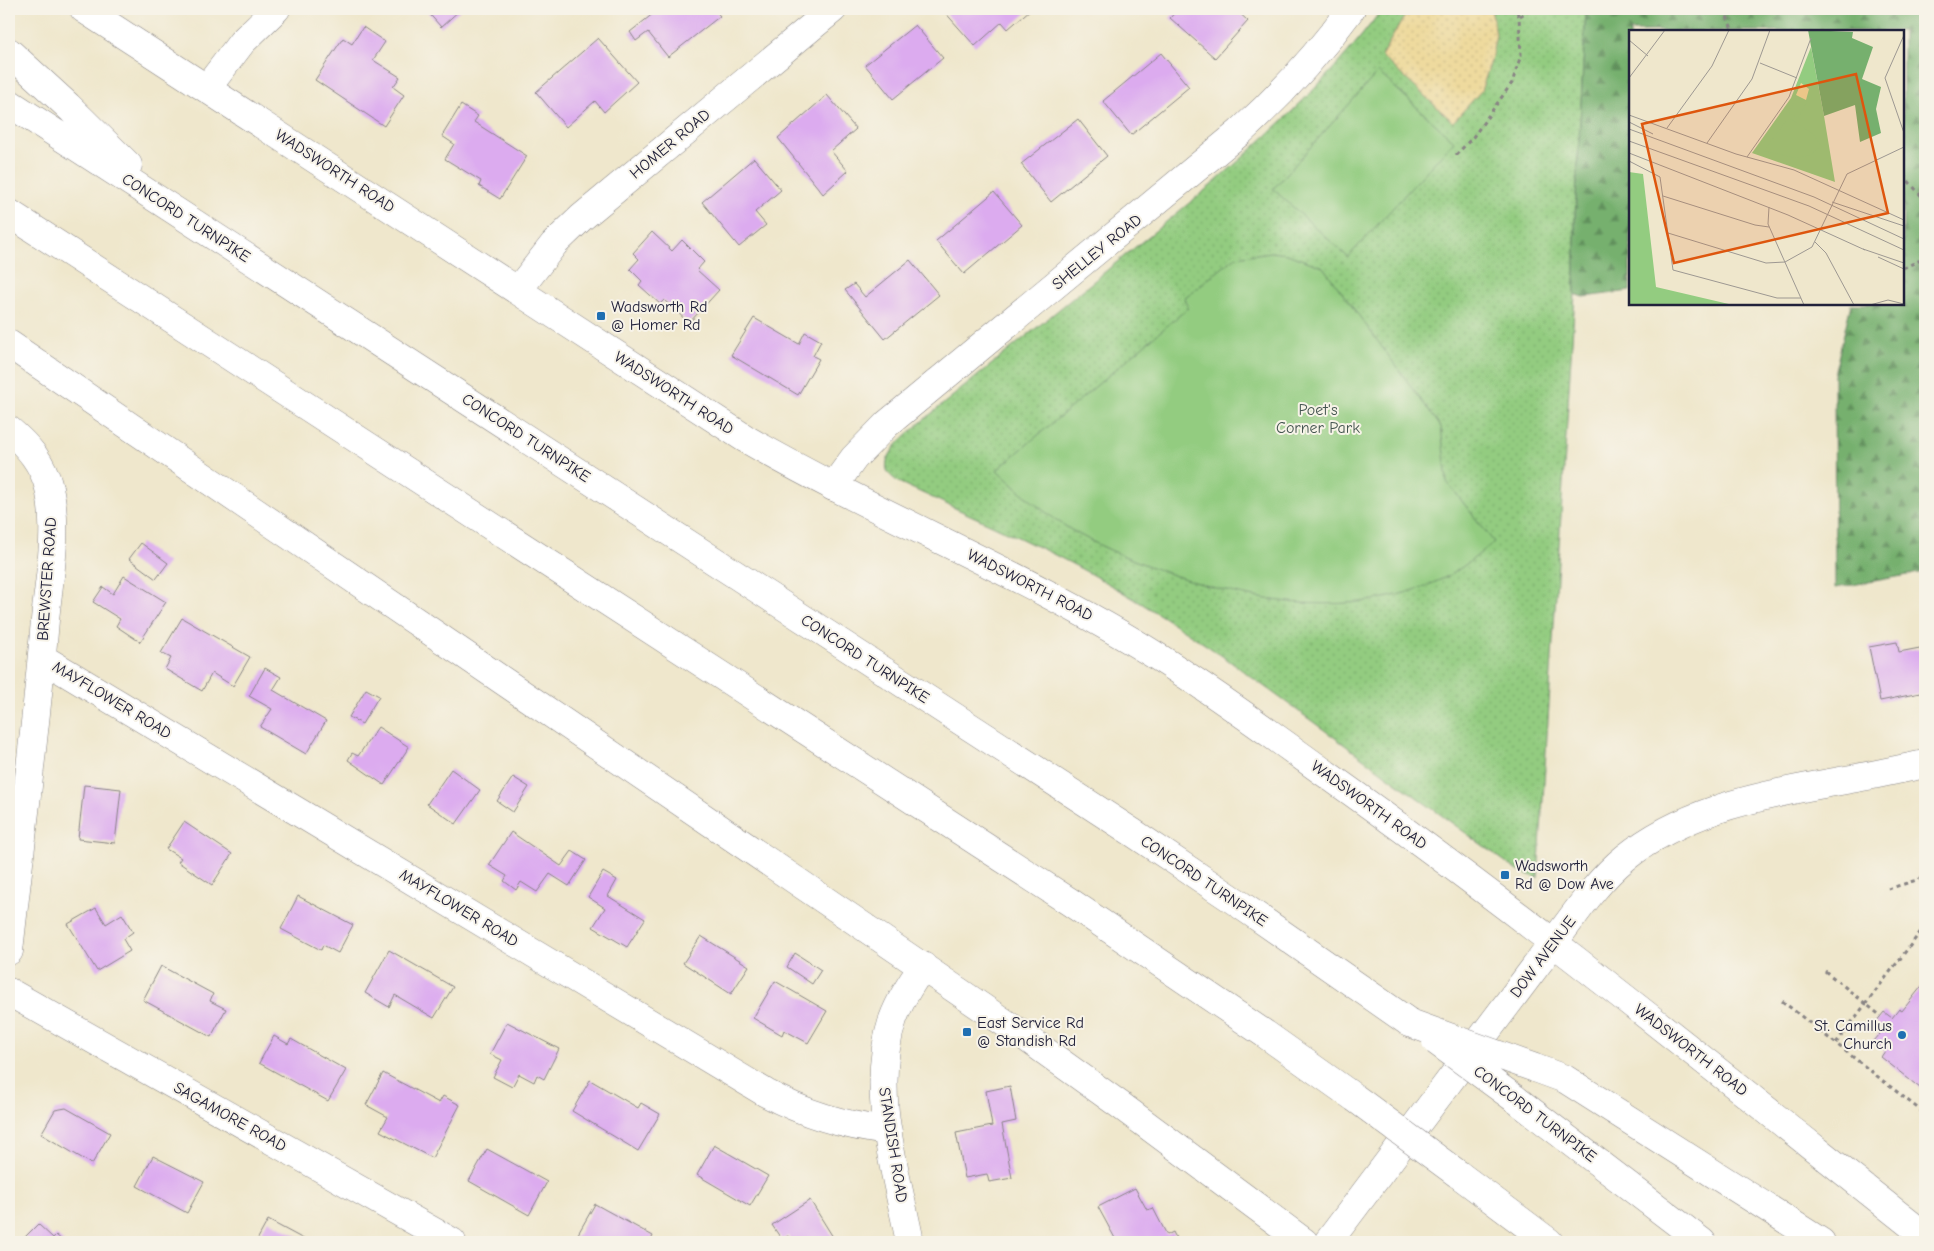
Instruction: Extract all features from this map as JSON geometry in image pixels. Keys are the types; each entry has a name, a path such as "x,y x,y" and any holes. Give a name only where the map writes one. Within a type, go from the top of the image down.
{"main road":[{"name":"WADSWORTH ROAD","path":"84,9 746,439 833,486 1031,584 1159,658 1209,691 1376,809 1554,942 1925,1236"},
{"path":"207,88 242,42 276,9"},
{"name":"HOMER ROAD","path":"518,290 554,244 581,218 833,9"},
{"name":"SHELLEY ROAD","path":"833,486 854,458 888,424 1246,127 1311,59 1351,9"},
{"path":"9,52 68,106 111,150 193,222"},
{"name":"CONCORD TURNPIKE","path":"9,103 1243,906 1514,1098 1702,1242"},
{"path":"9,214 1070,902 1249,1023 1550,1242"},
{"path":"9,344 1073,1070 1304,1242"},
{"name":"BREWSTER ROAD","path":"9,430 32,452 39,462 49,488 52,551 9,951"},
{"name":"MAYFLOWER ROAD","path":"42,658 766,1093 826,1118 888,1131"},
{"name":"DOW AVENUE","path":"1328,1242 1588,897 1624,859 1655,838 1691,819 1748,799 1925,764"},
{"name":"STANDISH ROAD","path":"910,1242 888,1131 883,1087 888,1037 898,1007 923,966"},
{"name":"SAGAMORE ROAD","path":"9,992 452,1242"},
{"path":"1410,1023 1564,1079 1821,1242"}],"path":[{"path":"1456,155 1473,136 1512,83 1521,55 1519,17 1516,9"},
{"path":"1519,17 1532,9"},
{"path":"1724,9 1733,30"},
{"path":"1904,176 1925,200"},
{"path":"1904,268 1925,258"},
{"path":"1888,889 1923,878 1925,881"},
{"path":"1836,1043 1925,926"},
{"path":"1825,971 1881,1016"},
{"path":"1782,1001 1925,1114"}],"green space":[{"name":"Poet's Corner Park","path":"1382,9 1586,9 1575,216 1575,294 1538,878 1518,871 1228,660 1164,617 1053,554 898,482 887,470 889,457 893,450 921,422 1215,182 1260,142 1345,56"},
{"path":"1586,9 1925,9 1925,572 1835,588 1834,375 1851,305 1904,305 1904,30 1629,30 1629,291 1584,297 1575,294 1575,216"},
{"path":"1378,72 1454,141 1348,257 1273,189"},
{"path":"1271,252 1287,254 1323,267 1441,427 1447,482 1494,542 1469,562 1442,579 1406,593 1370,601 1333,604 1258,598 1221,589 1184,579 1149,566 1082,536 1043,510 997,470 1188,308 1184,298 1236,257"}],"sand":[{"path":"1409,9 1491,9 1496,34 1491,61 1481,91 1453,122 1381,56"}],"building":[{"path":"425,9 461,9 441,27"},
{"path":"659,9 714,9 720,16 668,57 648,32 636,41 630,32"},
{"path":"942,9 1031,9 1008,29 1002,22 975,46"},
{"path":"1178,9 1235,9 1248,21 1215,58 1170,18"},
{"path":"915,25 943,58 893,99 865,65"},
{"path":"363,27 385,42 373,60 400,77 393,87 404,95 384,126 315,80 343,38 352,44"},
{"path":"598,38 637,82 604,112 595,101 566,127 536,92"},
{"path":"1161,53 1189,87 1131,135 1103,101"},
{"path":"827,95 856,129 831,151 848,171 823,194 778,138"},
{"path":"461,105 478,116 474,122 527,156 500,199 479,186 481,181 445,159 454,144 442,136"},
{"path":"1078,119 1107,156 1051,202 1021,164"},
{"path":"754,158 781,190 755,212 766,225 739,247 702,202"},
{"path":"994,192 1022,225 964,274 936,241"},
{"path":"652,232 672,251 682,240 704,262 697,270 719,290 689,323 664,300 660,304 639,285 642,281 630,269 639,259 633,253"},
{"path":"910,260 939,295 885,339 845,290 854,284 865,297"},
{"path":"754,318 799,344 805,332 821,341 813,356 819,359 798,395 731,355"},
{"path":"141,543 168,563 156,579 129,559"},
{"path":"124,576 166,602 140,642 116,626 120,619 93,602 103,587 113,594"},
{"path":"182,618 250,657 233,686 212,673 202,691 165,669 171,658 161,653"},
{"path":"1897,642 1899,652 1925,647 1925,692 1880,701 1869,647"},
{"path":"265,668 281,677 273,690 326,721 306,754 260,727 272,709 249,696"},
{"path":"366,689 379,696 362,724 349,717"},
{"path":"378,727 409,747 384,785 348,760 352,753 358,756"},
{"path":"451,769 480,790 456,824 427,804"},
{"path":"513,777 529,787 513,812 497,801"},
{"path":"84,785 121,789 115,843 78,839"},
{"path":"184,822 232,854 212,885 178,862 181,858 166,849"},
{"path":"511,832 561,866 572,851 586,860 569,886 550,874 537,892 521,882 516,890 504,881 507,876 489,865"},
{"path":"603,872 617,880 608,896 645,919 627,947 593,927 605,908 588,897"},
{"path":"298,896 353,925 338,953 323,945 321,950 281,929"},
{"path":"96,908 106,924 122,914 133,932 123,939 130,951 97,971 68,924"},
{"path":"701,936 749,966 731,994 683,963"},
{"path":"389,950 453,987 434,1018 395,995 389,1007 365,993"},
{"path":"795,953 821,970 812,984 787,967"},
{"path":"161,966 213,994 210,1001 226,1009 211,1037 143,1000"},
{"path":"775,981 827,1011 808,1043 784,1030 782,1035 753,1018"},
{"name":"St. Camillus Church","path":"1925,982 1925,1092 1881,1057 1885,1051 1873,1041 1884,1028 1876,1022 1884,1012 1892,1018 1899,1009 1902,1011"},
{"path":"507,1022 559,1049 544,1079 537,1075 534,1082 519,1074 512,1087 493,1077 502,1060 490,1054"},
{"path":"274,1036 288,1044 291,1039 346,1070 328,1101 259,1063"},
{"path":"383,1073 439,1103 443,1096 460,1105 432,1158 380,1131 388,1117 366,1105"},
{"path":"590,1080 638,1108 641,1103 660,1114 638,1151 572,1111"},
{"path":"1010,1086 1016,1121 1002,1124 1012,1178 989,1182 987,1174 965,1178 956,1133 992,1126 986,1091"},
{"path":"66,1108 110,1133 92,1164 41,1134 55,1110"},
{"path":"714,1145 768,1176 750,1206 697,1175"},
{"path":"487,1149 547,1182 529,1215 469,1181"},
{"path":"153,1156 204,1182 187,1213 137,1186"},
{"path":"1135,1188 1147,1210 1153,1208 1167,1235 1173,1232 1178,1242 1117,1242 1098,1207"},
{"path":"810,1200 836,1242 792,1242 788,1236 782,1240 772,1225"},
{"path":"595,1204 653,1236 650,1242 574,1241"},
{"path":"268,1220 309,1242 256,1242"},
{"path":"38,1224 53,1238 56,1235 64,1242 30,1242 25,1237"},
{"path":"1015,1238 1015,1242 996,1242 996,1241"}],"place":[{"name":"Wadsworth Rd @ Homer Rd","path":"601,316"},
{"name":"Wadsworth Rd @ Dow Ave","path":"1505,875"},
{"name":"East Service Rd @ Standish Rd","path":"967,1032"},
{"name":"St. Camillus Church","path":"1902,1035"}]}
